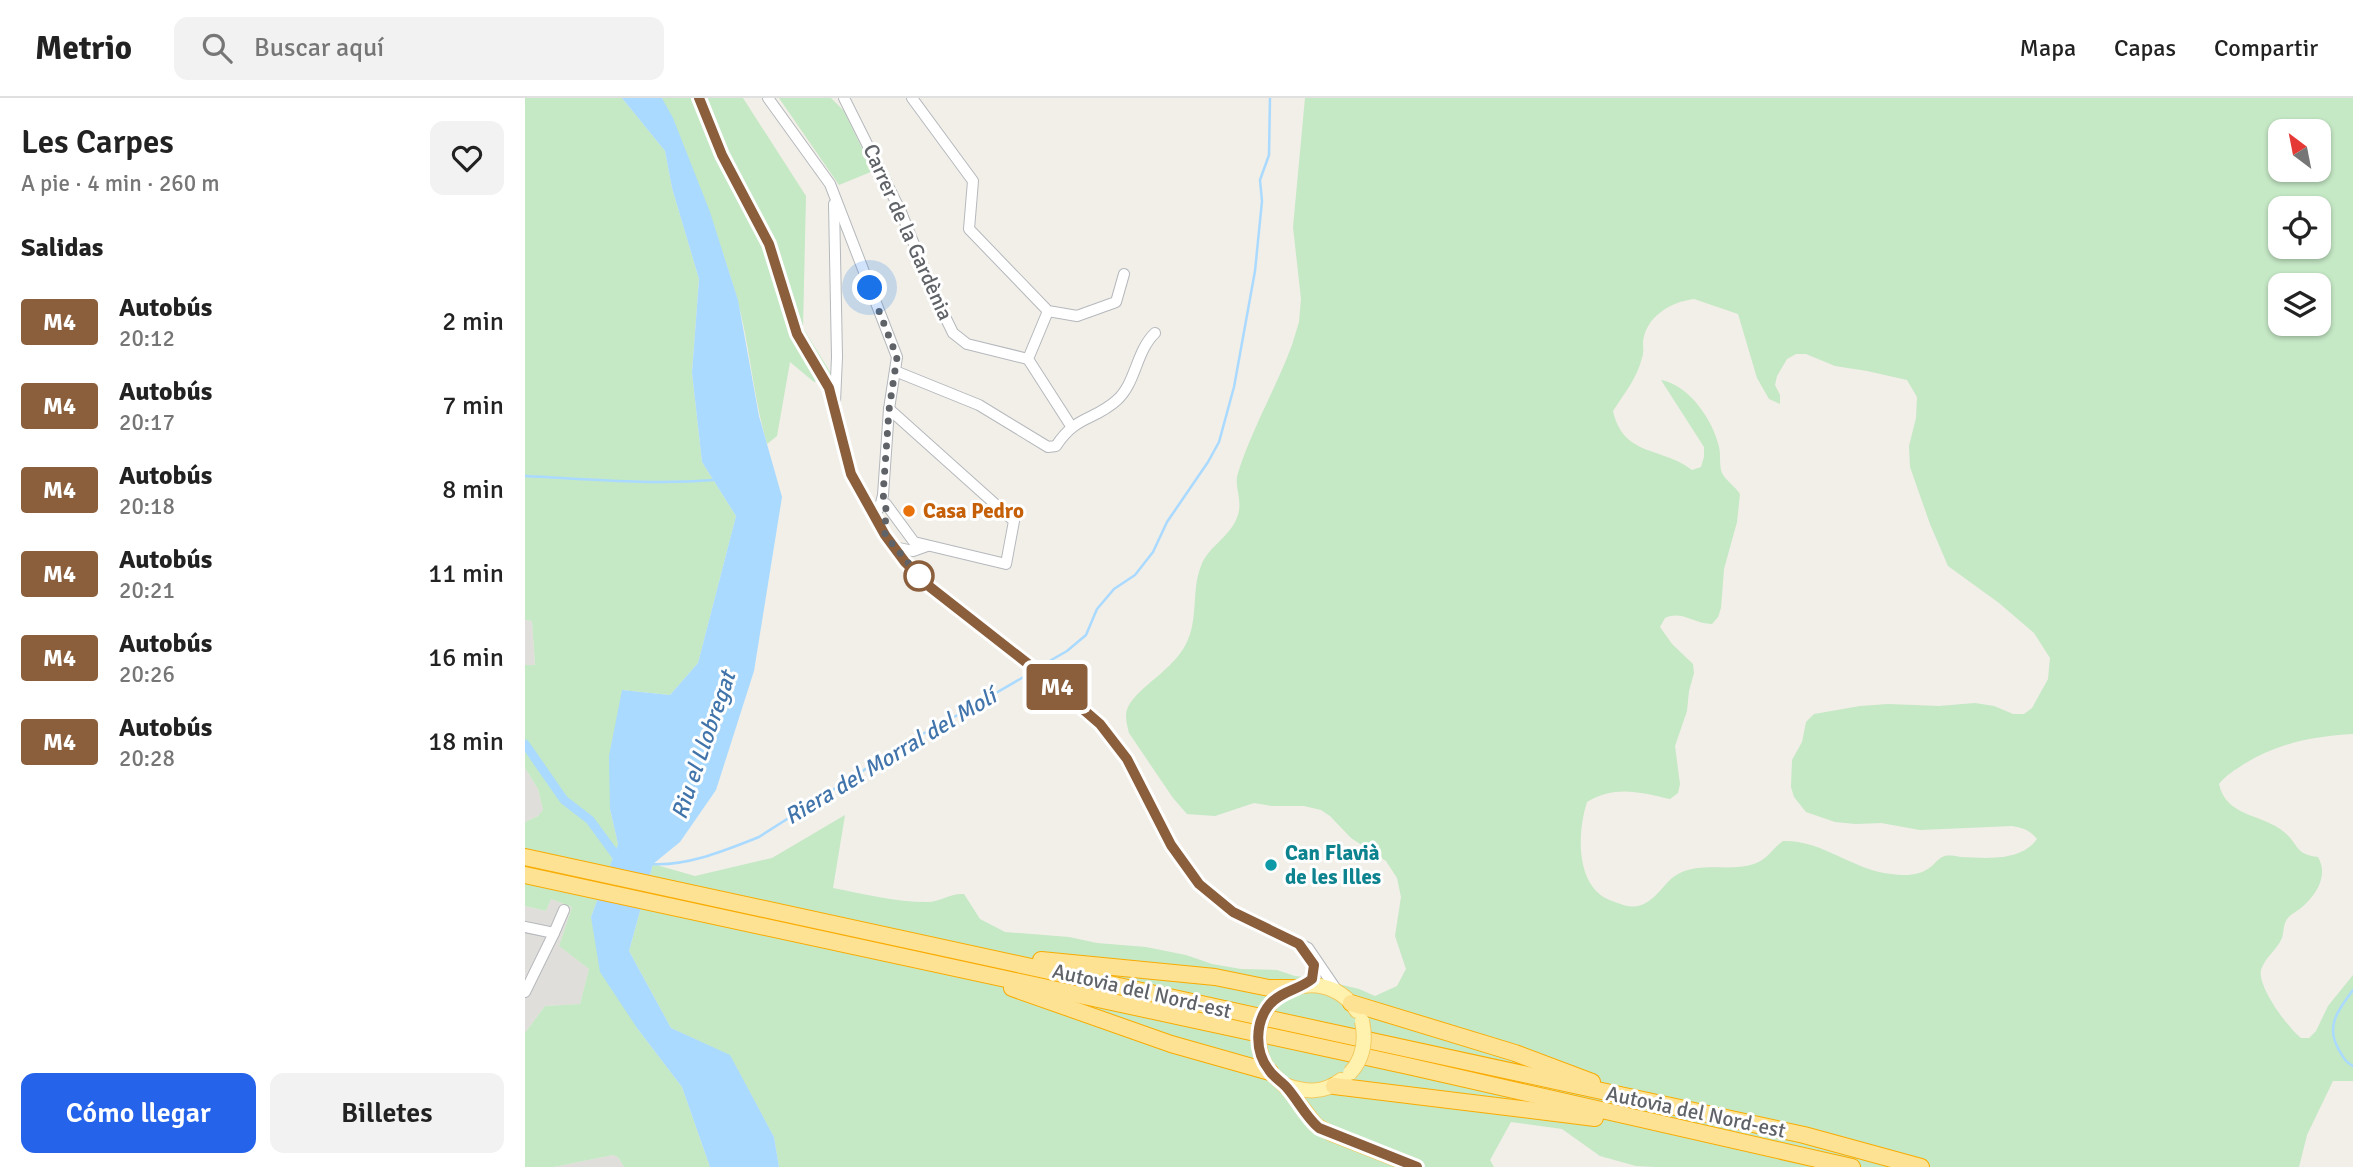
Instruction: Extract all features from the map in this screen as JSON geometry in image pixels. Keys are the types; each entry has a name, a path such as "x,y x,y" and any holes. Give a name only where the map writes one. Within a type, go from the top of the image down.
{"highway":[{"name":"Autovia del Nord-est","path":"525,857 1814,1138 1921,1167"},
{"name":"Autovia del Nord-est","path":"525,875 1852,1167"},
{"path":"963,951 1215,977 1269,988 1298,987"},
{"path":"967,971 1171,1044 1266,1064"},
{"path":"1351,1003 1515,1053 1624,1096"},
{"path":"1334,1086 1615,1122 1678,1127"}],"main road":[{"path":"1285,1085 1315,1091 1334,1086 1350,1073 1361,1057 1364,1035 1362,1021 1351,1003 1338,992 1326,987 1298,987 1273,1001 1259,1025 1258,1041 1266,1064 1316,1125 1332,1134 1416,1167"},
{"path":"1307,1116 1307,1105 1315,1091"}],"street":[{"path":"699,98 722,155 769,244 797,334 822,373 835,404 851,474 885,535 917,574 1100,724 1115,741 1137,777 1171,845 1199,884 1233,912 1314,954 1338,992"},
{"path":"768,98 823,173 897,357 889,410 884,500 885,535"},
{"name":"Carrer de la Gardènia","path":"844,98 901,212 934,295 953,333 967,344 1028,359"},
{"path":"912,98 973,181 969,229 1048,311 1077,316 1116,302 1124,274"},
{"path":"834,196 837,357 835,404"},
{"path":"1048,311 1028,359 1071,426"},
{"path":"895,371 979,405 1048,447 1056,446 1071,426 1117,400 1127,386 1144,346 1154,333"},
{"path":"884,500 914,542 1006,564 1014,521 889,410"},
{"path":"873,515 884,500"},
{"path":"894,547 913,551 927,546"},
{"path":"917,574 918,553 927,546"},
{"path":"525,992 563,909"},
{"path":"525,927 554,933"},
{"path":"1298,987 1314,976 1314,965 1299,944"}],"shaded area":[{"path":"525,620 532,621 535,666 525,665"},
{"path":"525,768 538,789 543,810 538,816 525,822"},
{"path":"551,899 572,907 559,946 589,969 580,1004 545,1006 525,1033 525,906 546,911"},
{"path":"613,1155 618,1157 624,1167 554,1167"}],"green space":[{"path":"525,98 622,98 665,151 672,188 699,279 692,373 702,462 736,516 698,663 670,695 622,690 610,809 618,844 591,917 637,1028 682,1087 710,1167 624,1167 618,1157 613,1155 554,1167 525,1167 525,1033 545,1006 580,1004 589,969 559,946 572,907 551,899 546,911 525,906 525,822 538,816 543,810 538,789 525,768 525,665 535,665 532,621 525,620"},
{"path":"662,98 743,98 806,196 803,328 832,375 814,382 790,362 777,436 767,444 737,298 712,222"},
{"path":"779,98 831,98 844,111 873,171 839,185"},
{"path":"1305,98 2353,98 2353,734 2310,739 2283,746 2237,768 2219,784 2229,803 2246,814 2275,826 2289,836 2305,854 2318,857 2321,864 2321,878 2316,891 2286,920 2280,942 2261,970 2268,996 2301,1038 2309,1038 2316,1031 2328,1006 2353,975 2353,1081 2333,1081 2307,1135 2299,1167 1636,1166 1600,1156 1562,1129 1511,1122 1490,1160 1494,1167 779,1167 774,1137 730,1056 671,1028 629,951 653,864 695,876 772,858 845,815 833,888 915,902 932,902 964,894 980,919 1005,932 1146,947 1186,955 1212,964 1241,969 1277,970 1359,989 1375,996 1397,986 1406,969 1395,936 1401,897 1397,878 1386,861 1351,838 1321,810 1304,806 1254,803 1215,816 1187,814 1129,733 1126,720 1128,707 1133,699 1173,662 1186,644 1192,625 1201,566 1208,553 1236,520 1239,501 1238,473 1292,345 1299,322 1301,299 1293,227","holes":["1694,299 1738,314 1757,378 1769,399 1780,404 1780,395 1775,385 1777,376 1787,359 1796,354 1806,354 1835,366 1907,380 1917,397 1916,418 1909,446 1910,467 1948,566 1999,603 2034,633 2050,658 2048,679 2032,708 2024,714 2013,714 1994,706 1975,703 1939,706 1888,704 1814,714 1806,722 1802,742 1792,760 1791,787 1794,797 1806,812 1835,822 1881,823 1920,830 2012,826 2029,831 2037,839 2022,852 1991,858 1945,856 1923,872 1902,875 1863,867 1811,845 1783,841 1763,860 1754,864 1698,868 1680,873 1651,900 1638,906 1612,901 1600,894 1591,884 1585,872 1581,844 1581,829 1587,802 1608,793 1618,792 1638,792 1670,799 1678,793 1680,784 1675,746 1687,711 1694,673 1693,664 1672,644 1660,627 1665,618 1671,616 1683,616 1712,624 1718,617 1724,569 1737,522 1740,494 1722,473 1716,437 1705,415 1690,396 1671,383 1661,380 1704,447 1701,467 1692,470 1635,444 1618,426 1613,411 1637,372 1643,356 1645,333 1654,318 1677,303"]}],"water":[{"name":"Riu el Llobregat","path":"622,98 662,98 673,118 710,212 738,300 759,416 782,497 754,671 716,790 680,842 653,864 629,951 671,1028 730,1055 774,1137 779,1167 710,1167 682,1087 637,1028 600,972 591,917 618,844 610,809 609,756 622,690 670,695 698,663 736,516 702,462 692,373 699,279 672,188 665,151"}],"waterway":[{"name":"Riera del Morral del Molí","path":"1039,667 1067,651 1086,635 1097,609 1114,589 1135,575 1153,552 1167,522 1219,442 1234,387 1255,271 1262,201 1260,180 1269,155 1270,98"},
{"path":"525,476 643,482 714,480"},
{"name":"Riera del Morral del Molí","path":"650,864 692,860 759,837 911,740 1034,671"},
{"path":"525,744 564,800 590,820 620,861"},
{"path":"2353,990 2338,1011 2333,1026 2335,1041 2342,1055 2353,1066"}],"bus line":[{"name":"M4","path":"699,98 722,155 769,244 797,334 829,388 851,474 885,535 905,562 930,587 1055,685 1100,724 1127,759 1180,860 1210,895 1233,912 1299,944 1310,957 1314,965 1312,979 1279,996 1261,1019 1258,1041 1265,1064 1319,1128 1417,1167"}],"place":[{"name":"Casa Pedro","path":"909,511"},
{"name":"Can Flavià de les Illes","path":"1271,865"}],"route":[{"path":"870,288 897,357 889,410 883,495 887,519 885,535 919,576"}]}
